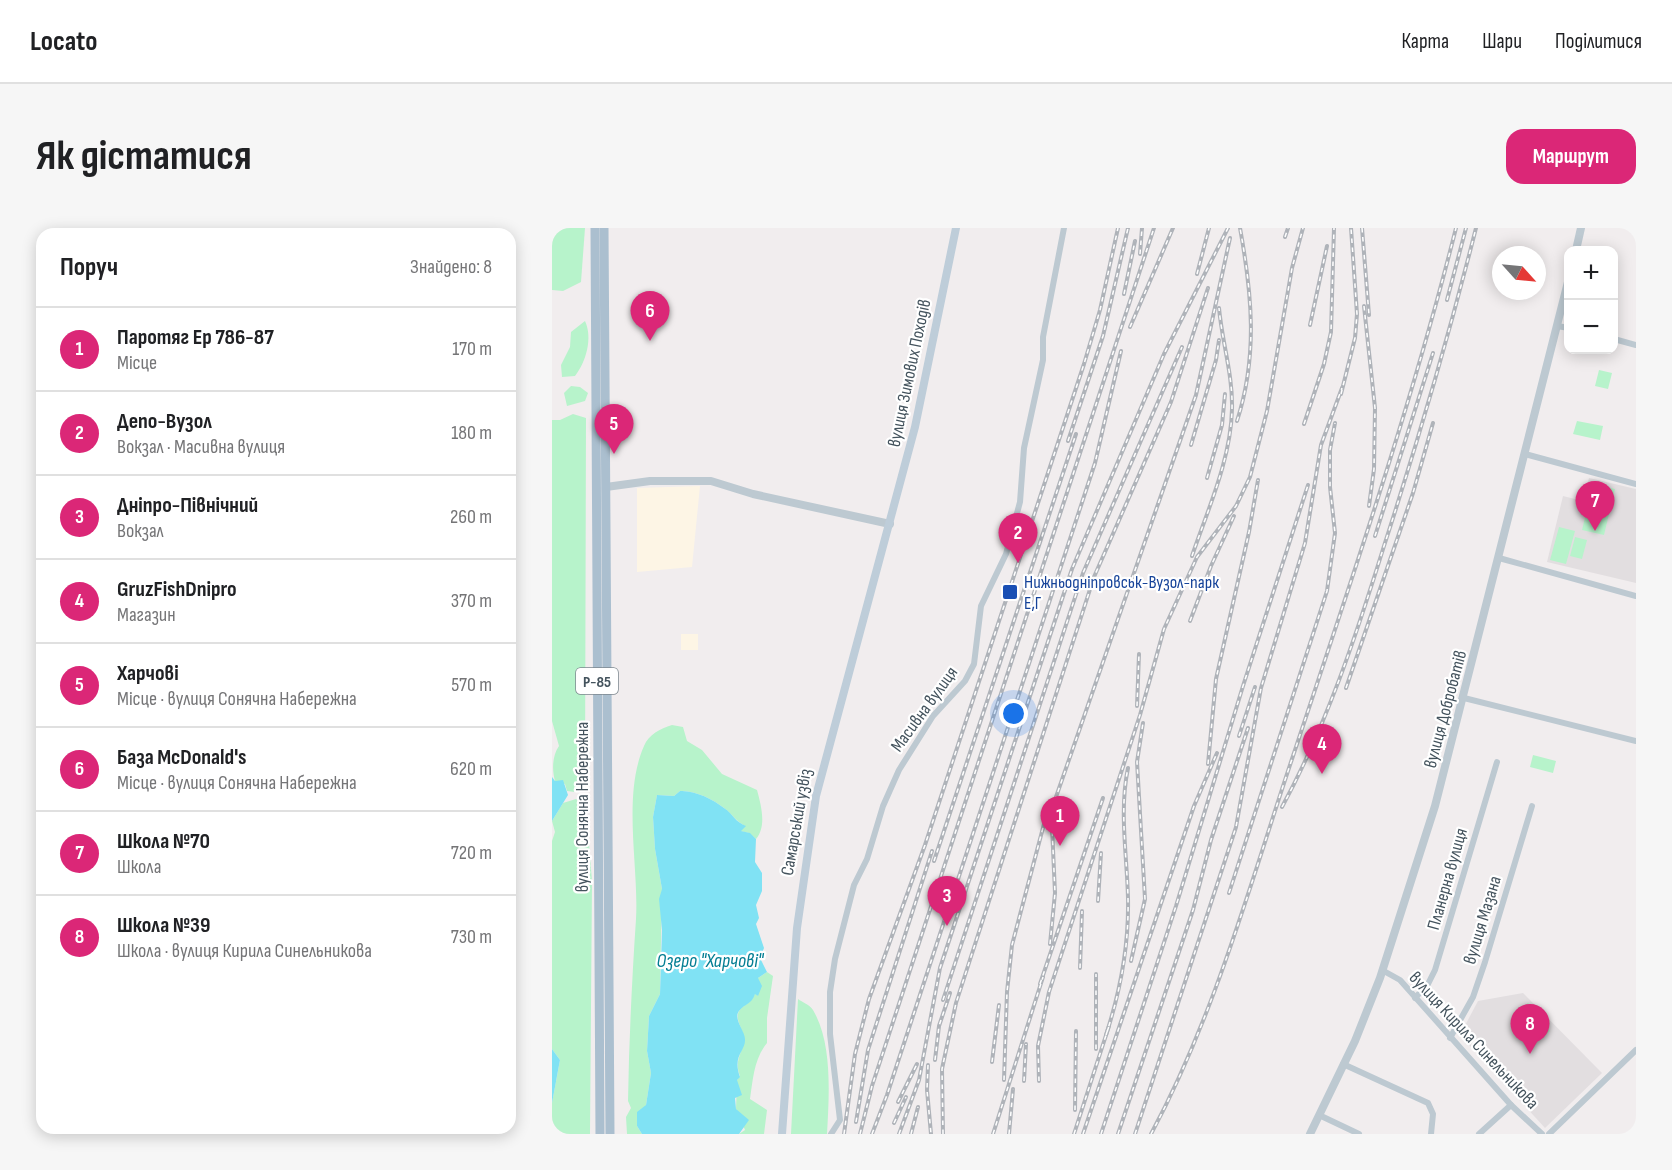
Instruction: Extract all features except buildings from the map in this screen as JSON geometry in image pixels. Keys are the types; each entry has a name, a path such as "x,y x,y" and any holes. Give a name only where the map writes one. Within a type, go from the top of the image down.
{"main road":[{"name":"вулиця Сонячна Набережна","path":"595,228 600,1134"},
{"name":"вулиця Сонячна Набережна","path":"604,228 610,1134"},
{"name":"вулиця Зимових Походів","path":"890,525 922,398 956,228"},
{"name":"Самарський узвіз","path":"782,1134 797,928 814,808 837,710 890,525"}],"street":[{"name":"Масивна вулиця","path":"831,1134 840,1120 830,1034 830,992 835,959 854,885 867,859 883,806 899,770 933,716 972,669 981,606 1006,554 1020,502 1024,448 1044,360 1043,338 1064,228"},
{"path":"1576,246 1581,228"},
{"name":"вулиця Добробатів","path":"1310,1134 1343,1064 1382,970 1435,806 1564,299"},
{"path":"1557,326 1564,327"},
{"path":"1618,340 1636,345"},
{"path":"1525,454 1636,484"},
{"path":"606,487 650,481 711,481 753,494 890,525"},
{"path":"1499,558 1636,596"},
{"path":"1464,698 1636,741"},
{"name":"Планерна вулиця","path":"1414,998 1432,978 1435,970 1497,762"},
{"name":"вулиця Мазана","path":"1450,1038 1473,997 1532,806"},
{"name":"вулиця Кирила Синельникова","path":"1382,970 1400,980 1511,1105 1542,1134"},
{"path":"1549,1134 1636,1050"},
{"path":"1343,1064 1428,1103 1433,1114 1431,1134"},
{"path":"1479,1134 1511,1105"},
{"path":"1319,1115 1359,1134"}],"shaded area":[{"path":"1589,478 1636,489 1636,583 1547,562 1563,496 1583,501"},
{"path":"700,486 692,567 637,572 637,488"},
{"path":"681,634 698,634 698,650 681,650"},
{"path":"1523,993 1602,1073 1545,1128 1460,1035 1478,1001"}],"green space":[{"path":"552,228 585,228 581,282 563,291 552,290"},
{"path":"585,321 588,342 582,364 575,376 562,377 561,365 570,347 571,332"},
{"path":"1599,370 1612,373 1608,389 1595,386"},
{"path":"571,386 580,387 588,393 585,401 567,406 564,393"},
{"path":"573,414 586,418 585,785 575,792 567,791 565,784 555,781 553,763 559,746 552,721 552,420 560,420"},
{"path":"1577,421 1603,426 1600,440 1573,434"},
{"path":"1593,484 1615,489 1604,535 1582,530"},
{"path":"1559,527 1575,531 1566,564 1550,560"},
{"path":"1575,537 1587,540 1582,559 1570,556"},
{"path":"672,725 683,727 687,741 702,750 722,774 757,790 762,822 756,839 749,833 740,831 745,826 727,810 703,796 685,791 680,791 674,796 657,795 653,817 655,849 662,889 660,994 649,1016 647,1051 651,1073 646,1105 637,1126 642,1134 627,1134 626,1117 631,1108 628,1101 628,1078 636,919 634,787 637,766 646,742 655,732"},
{"path":"1533,755 1556,761 1553,773 1530,767"},
{"path":"576,799 586,808 592,881 590,1134 557,1134 552,1129 552,1103 560,1060 552,1049 552,841 555,832 552,821 563,803"},
{"path":"767,972 773,976 767,1018 767,1043 757,1062 750,1099 767,1110 764,1134 739,1134 745,1130 736,1109 737,1080 740,1076 738,1062 744,1040 738,1014 755,993 758,996 758,978"},
{"path":"798,999 813,1010 824,1038 828,1071 827,1134 791,1134"},
{"path":"1528,1003 1550,1031 1536,1042 1513,1014"}],"water":[{"path":"552,777 555,781 563,780 568,795 552,821"},
{"name":"Озеро \"Харчові\"","path":"680,791 709,798 746,826 741,831 750,833 756,839 755,862 762,873 762,891 756,905 759,918 756,924 764,948 760,958 767,972 758,978 762,986 758,996 755,994 752,1000 739,1011 737,1018 745,1043 738,1058 740,1077 737,1080 742,1095 735,1098 736,1109 749,1120 739,1134 642,1134 637,1126 637,1112 646,1105 651,1073 647,1051 649,1016 660,994 662,930 659,899 662,889 655,849 653,817 657,795 674,796"},
{"path":"552,1049 560,1060 552,1103"}],"railway":[{"path":"844,1134 855,1054 869,999 925,845 1084,364 1100,310 1118,228"},
{"path":"1068,441 1103,336 1128,228"},
{"path":"1140,254 1142,228"},
{"path":"860,1134 872,1086 1154,228"},
{"path":"1130,327 1173,228"},
{"path":"1197,274 1209,228"},
{"path":"899,1134 919,1080 940,968 1072,569 1164,354 1228,228"},
{"path":"1237,421 1248,373 1251,325 1248,277 1240,228"},
{"path":"1285,237 1288,228"},
{"path":"1039,1081 1038,1046 1049,992 1140,715 1164,629 1197,557 1236,506 1250,477 1267,411 1292,268 1303,228"},
{"path":"1304,424 1324,364 1331,332 1334,228"},
{"path":"1341,394 1355,338 1357,314 1351,228"},
{"path":"1362,228 1369,315"},
{"path":"1151,1134 1194,1043 1230,948 1379,494 1420,361 1456,228"},
{"path":"1447,300 1466,228"},
{"path":"1282,807 1327,712 1363,613 1421,427 1476,228"},
{"path":"1050,944 1055,893 1052,827 1056,797 1196,395 1230,238"},
{"path":"1124,294 1135,241"},
{"path":"1310,325 1327,246"},
{"path":"943,1134 942,1069 956,1003 1094,577 1171,402 1208,288"},
{"path":"1364,306 1375,408 1374,469 1369,506"},
{"path":"1192,556 1218,484 1231,428 1231,384 1219,308"},
{"path":"1191,445 1216,360 1219,340"},
{"path":"943,1000 1083,573 1182,347"},
{"path":"872,1134 887,1095 1095,463 1121,351"},
{"path":"1375,536 1433,353"},
{"path":"1135,1134 1236,827 1261,688 1305,543 1321,445 1342,388"},
{"path":"1207,478 1222,425 1225,394"},
{"path":"1229,893 1327,591 1335,533 1330,487 1330,450 1335,423"},
{"path":"1346,688 1413,493 1433,423"},
{"path":"934,861 1076,434"},
{"path":"1208,764 1216,679 1249,532 1258,480"},
{"path":"1101,1134 1176,906 1243,686 1308,485"},
{"path":"1190,621 1211,566 1234,516"},
{"path":"1137,706 1139,654"},
{"path":"1239,736 1255,687"},
{"path":"1131,961 1145,899 1137,762 1143,723"},
{"path":"1118,1134 1193,910 1211,840 1248,728"},
{"path":"1083,1134 1194,806 1217,753"},
{"path":"1106,1035 1120,984 1127,933 1124,800 1128,768"},
{"path":"1040,984 1103,798"},
{"path":"1004,1080 1007,992 1012,945 1044,824"},
{"path":"856,1122 868,1050 932,851"},
{"path":"1098,901 1101,853"},
{"path":"1080,968 1082,911"},
{"path":"1096,974 1096,1049"},
{"path":"993,1134 1043,977"},
{"path":"935,1060 939,1026 950,993"},
{"path":"992,1062 999,1005"},
{"path":"1074,1134 1109,1026"},
{"path":"1075,1110 1076,1031"},
{"path":"1024,1081 1026,1044"},
{"path":"898,1102 917,1064"},
{"path":"928,1065 927,1090 931,1134"},
{"path":"1009,1134 1013,1089"},
{"path":"894,1123 906,1097"},
{"path":"911,1134 918,1107"}],"place":[{"name":"База McDonald's","path":"650,341"},
{"name":"Харчові","path":"614,454"},
{"name":"Школа №70","path":"1595,531"},
{"name":"Депо-Вузол","path":"1018,563"},
{"name":"Нижньодніпровськ-Вузол-парк Е,Г","path":"1010,592"},
{"name":"GruzFishDnipro","path":"1322,774"},
{"name":"Паротяг Ер 786-87","path":"1060,846"},
{"name":"Дніпро-Північний","path":"947,926"},
{"name":"Школа №39","path":"1530,1054"}]}
